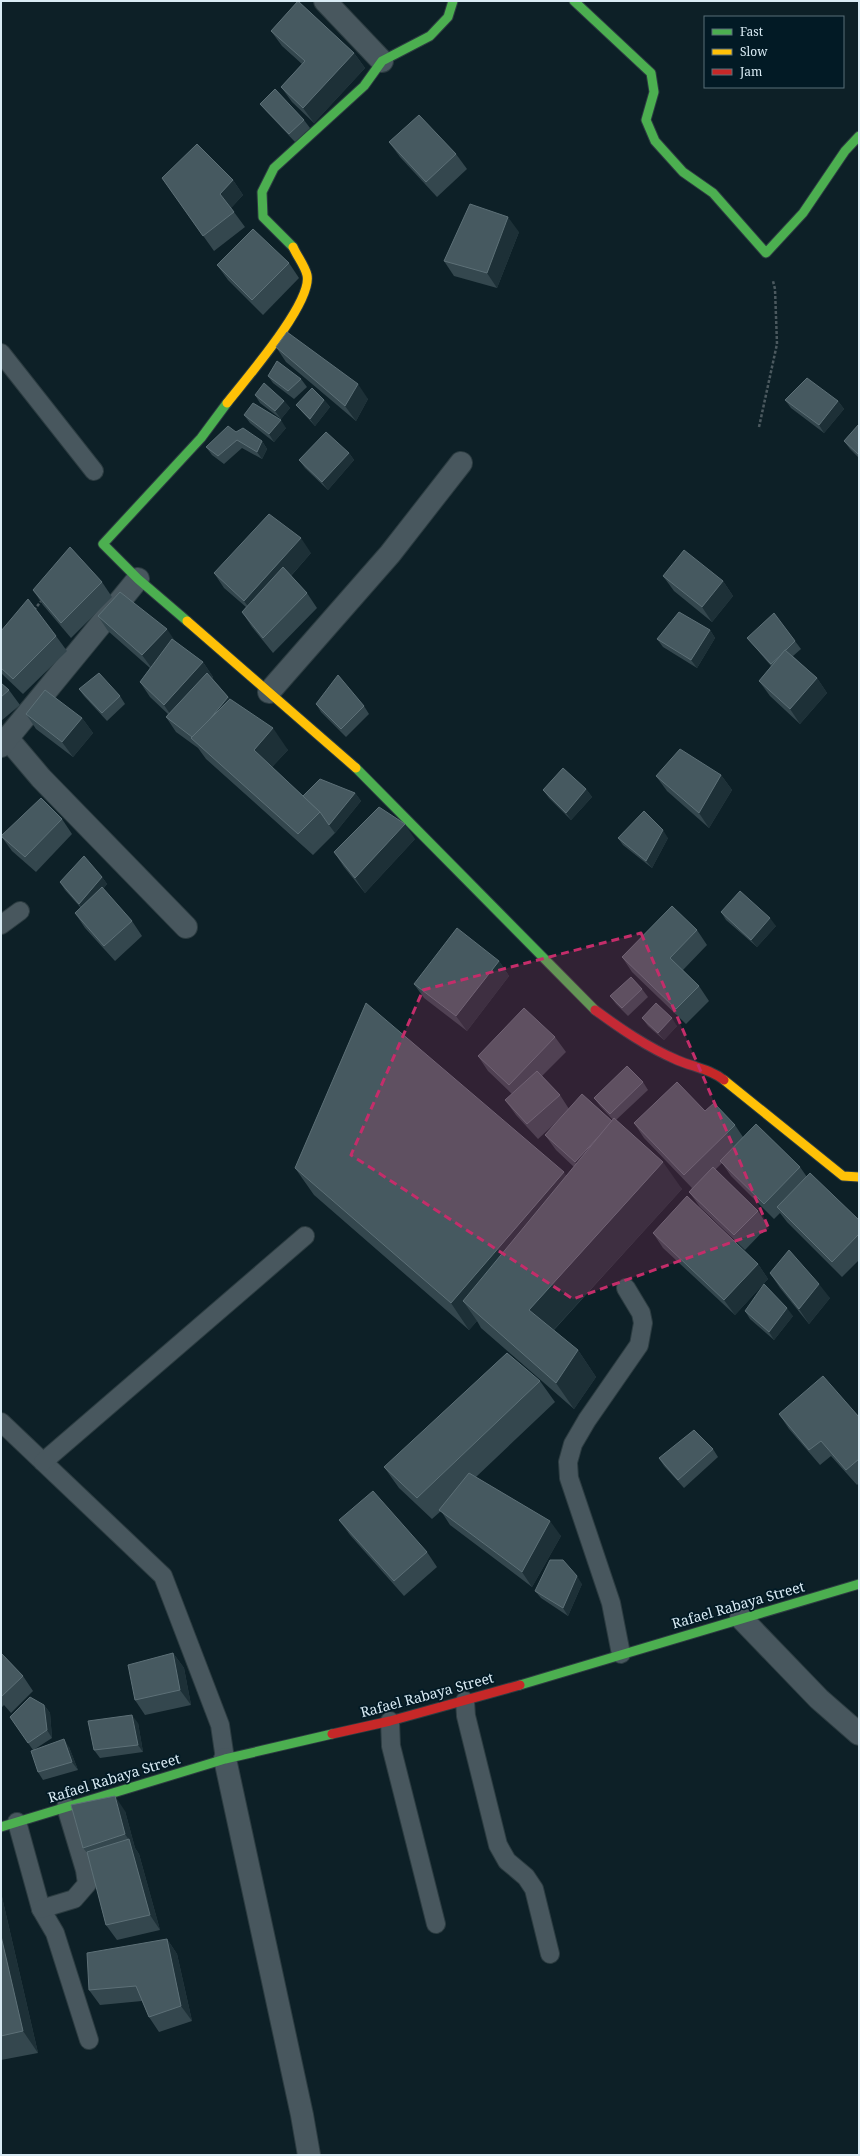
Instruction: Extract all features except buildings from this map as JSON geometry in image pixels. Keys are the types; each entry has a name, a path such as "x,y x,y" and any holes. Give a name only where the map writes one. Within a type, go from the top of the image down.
{"street":[{"path":"324,1 382,61"},
{"path":"453,1 448,17 430,36 382,61 364,86 274,168 262,192 263,217 293,247 307,275 306,290 293,316 201,438 103,544 138,579 370,780 592,1008 627,1034 677,1060 714,1072 843,1176 859,1177"},
{"path":"574,1 650,73 654,92 646,120 655,141 683,172 713,193 766,253 803,213 846,151 859,136"},
{"path":"269,692 390,554 461,463"},
{"path":"138,579 5,742 186,928"},
{"name":"Rafael Rabaya Street","path":"9,1824 225,1759 390,1722 465,1701 859,1584"},
{"path":"741,1618 819,1699 859,1734"},
{"path":"225,1759 309,2155"}],"lane":[{"path":"1,353 94,471"},
{"path":"1,925 20,911"},
{"path":"43,1462 305,1236"},
{"path":"621,1654 611,1603 569,1478 568,1462 573,1444 587,1420 639,1344 643,1323 640,1313 626,1288"},
{"path":"1,1422 163,1576 220,1725 225,1759"},
{"path":"465,1701 466,1716 498,1845 507,1861 526,1877 534,1889 550,1954"},
{"path":"390,1722 390,1746 436,1924"},
{"path":"41,1909 74,1899 87,1884 85,1870 66,1807"},
{"path":"9,1824 41,1909 55,1933 90,2040"}],"path":[{"path":"759,427 776,344 775,289 766,253"},
{"path":"30,615 44,598"}],"highlighted area":[{"path":"641,933 769,1229 573,1299 351,1155 423,990"}],"traffic: fast":[{"path":"293,247 263,217 262,192 274,168 364,86 382,61 430,36 448,17 453,1"},
{"path":"574,1 651,73 654,92 646,120 655,141 683,172 713,193 766,253 803,213 845,151 859,136"},
{"path":"187,621 138,579 103,544 201,438 227,403"},
{"path":"356,768 595,1010"},
{"path":"520,1685 859,1584"},
{"path":"1,1827 225,1759 332,1734"}],"traffic: slow":[{"path":"227,403 262,360 300,303 306,287 307,275 305,268 293,247"},
{"path":"187,621 356,768"},
{"path":"724,1080 843,1176 859,1177"}],"traffic: jam":[{"path":"595,1010 624,1031 655,1049 677,1060 713,1073 724,1080"},
{"path":"332,1734 390,1721 520,1685"}]}
